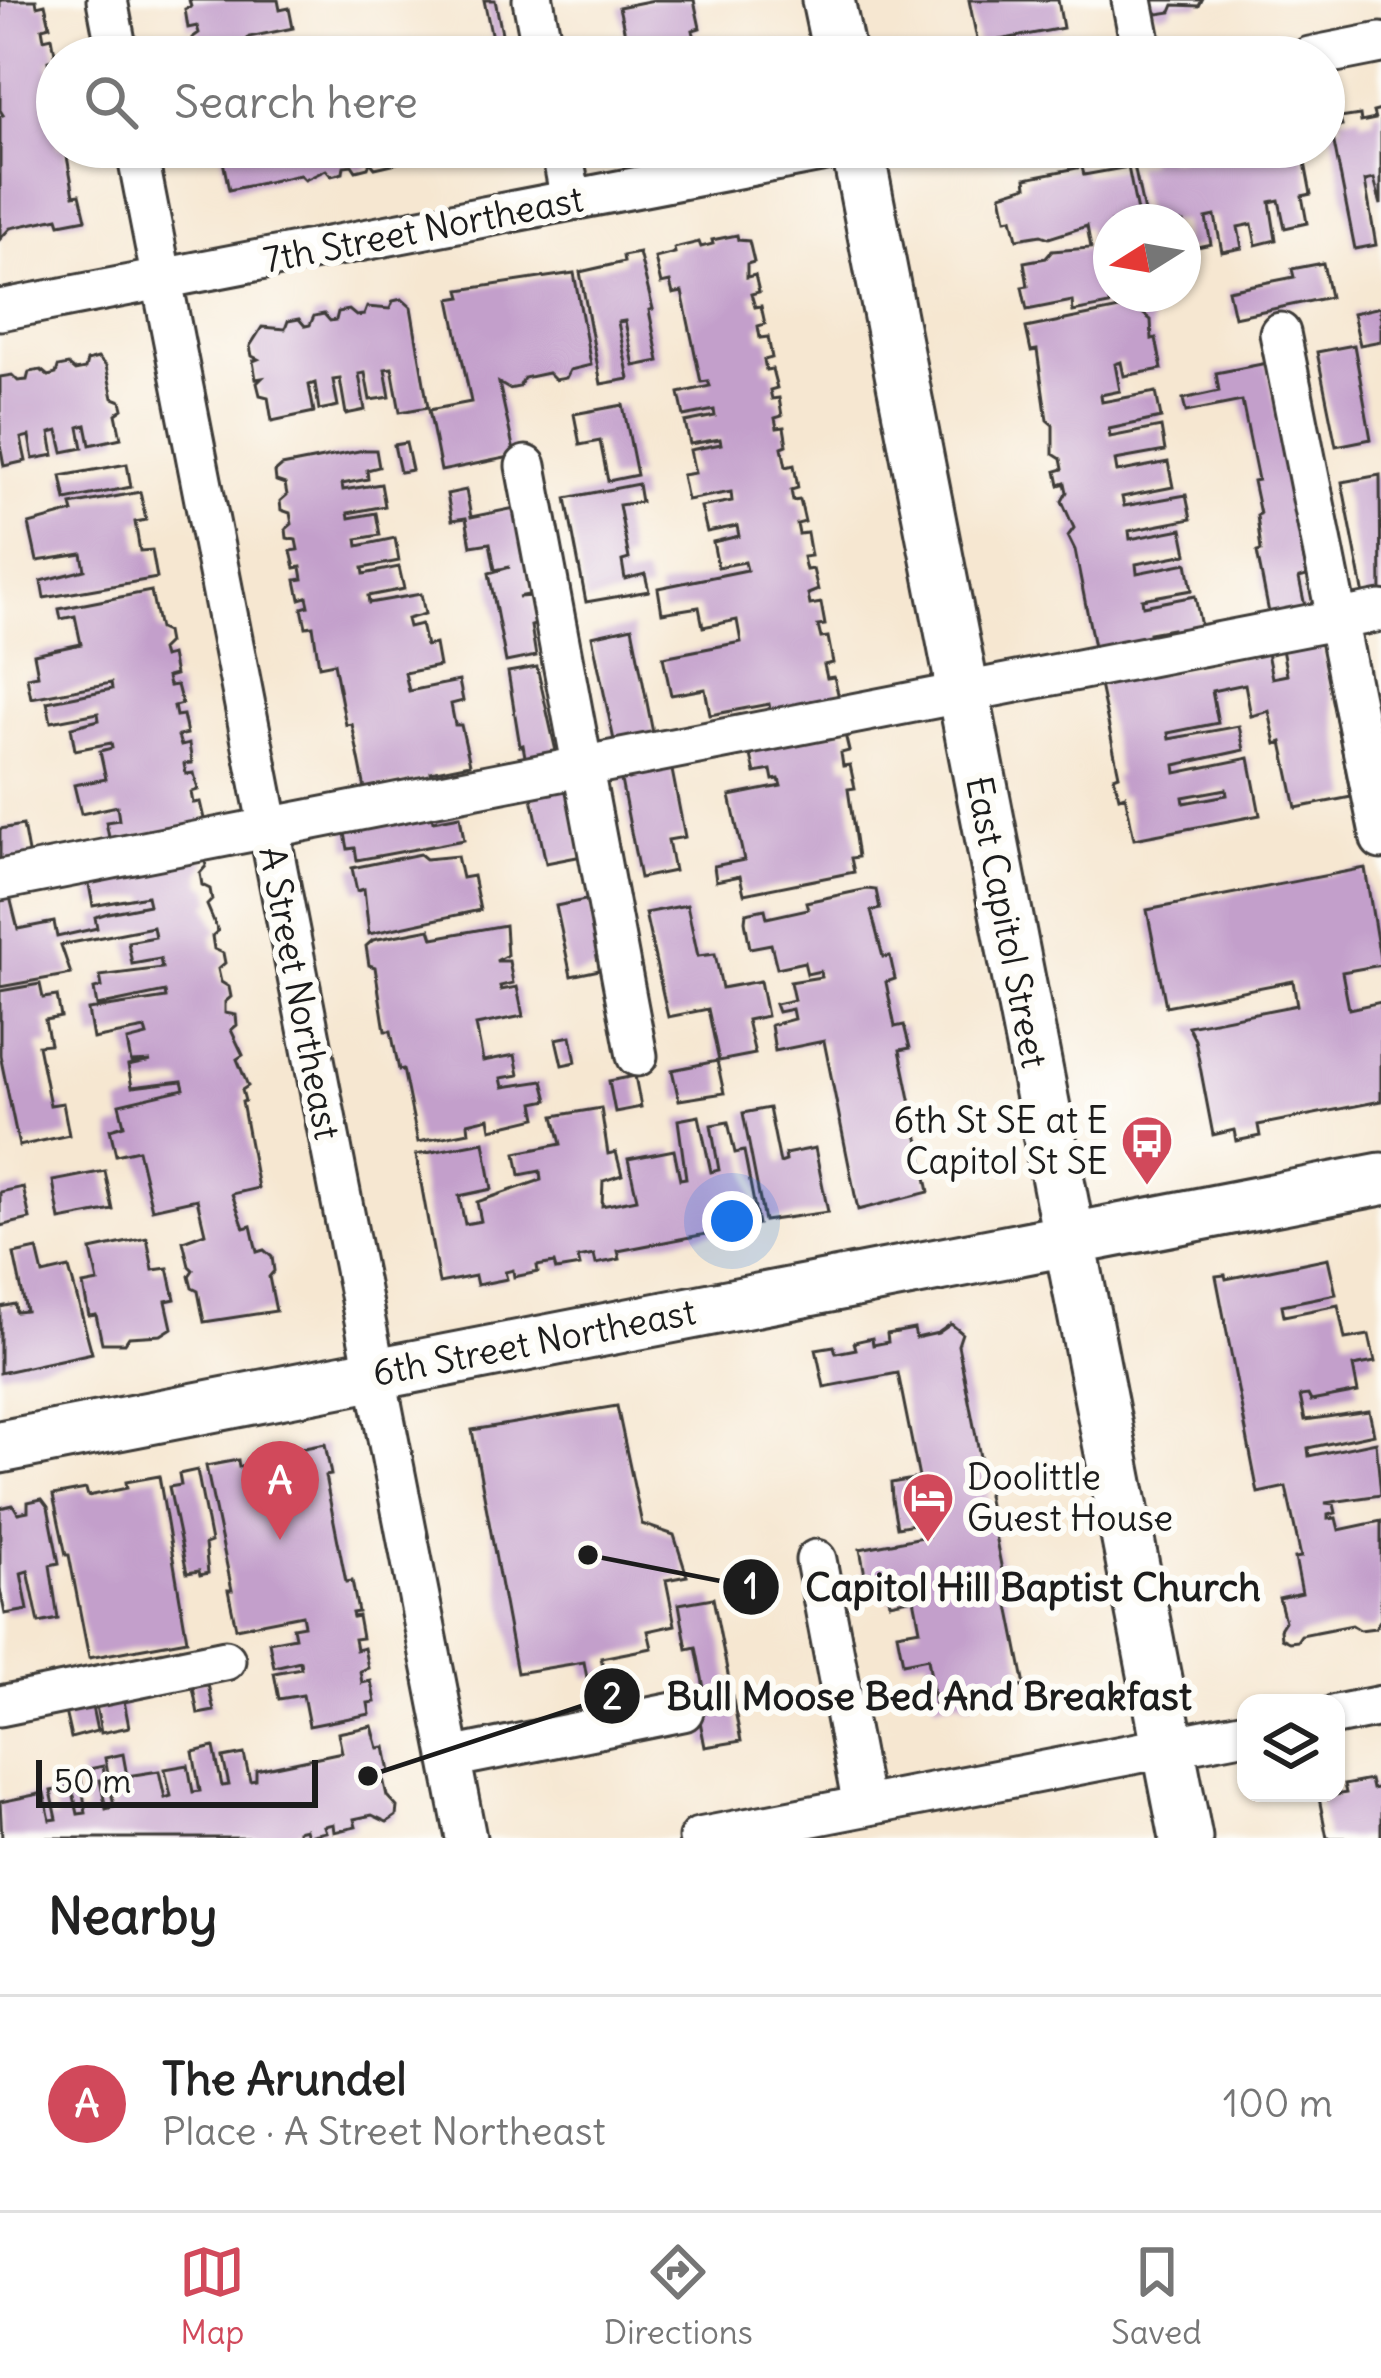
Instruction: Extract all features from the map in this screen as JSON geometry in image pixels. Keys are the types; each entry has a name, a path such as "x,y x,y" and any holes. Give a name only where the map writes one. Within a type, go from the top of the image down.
{"main road":[{"path":"828,0 836,36"},
{"name":"East Capitol Street","path":"861,168 1186,1838"},
{"name":"6th Street Northeast","path":"0,1447 1381,1178"}],"street":[{"path":"107,0 114,36"},
{"path":"532,0 540,36"},
{"path":"1132,0 1139,36"},
{"path":"1345,50 1381,43"},
{"name":"A Street Northeast","path":"140,168 466,1838"},
{"path":"565,168 572,200"},
{"name":"7th Street Northeast","path":"0,310 738,168"},
{"path":"1280,333 1381,839"},
{"path":"526,466 637,1056"},
{"path":"0,880 1381,611"},
{"path":"816,1560 863,1806"},
{"path":"0,1706 225,1660"},
{"path":"1345,1713 1381,1706"},
{"path":"450,1758 683,1712"},
{"path":"699,1838 1237,1734"}],"building":[{"path":"0,0 36,0 37,6 45,4 50,26 42,28 43,36 36,36 36,168 69,168 74,195 80,194 86,219 60,224 58,218 10,228 0,239"},
{"path":"189,0 278,0 280,10 289,8 293,28 254,36 195,36 197,26 188,28 185,9 191,7"},
{"path":"484,0 495,0 503,36 492,36"},
{"path":"654,0 694,0 700,28 693,30 694,36 625,36 619,7"},
{"path":"969,0 1058,0 1063,28 1020,36 976,36"},
{"path":"1143,0 1202,0 1199,6 1174,5 1171,12 1158,14"},
{"path":"1381,110 1381,205 1374,179 1365,181 1376,245 1355,249 1339,168 1345,168 1345,117 1360,115 1361,122 1375,119 1373,112"},
{"path":"224,168 344,168 343,173 331,176 326,170 305,180 300,175 229,190"},
{"path":"1077,168 1082,168 1084,175 1128,168 1135,204 1093,204 1093,308 1073,312 1072,301 1027,310 1024,262 1046,258 1052,251 1091,248 1087,226 1049,238 1017,239 1012,218 1006,219 1001,194 1027,186 1026,178"},
{"path":"1134,168 1306,168 1311,194 1302,196 1307,223 1285,228 1279,200 1270,202 1276,240 1256,245 1252,224 1238,227 1242,248 1222,252 1215,216 1206,218 1211,244 1201,246 1201,204 1142,204"},
{"path":"737,235 738,240 749,241 754,262 747,264 747,277 755,275 759,292 751,294 755,307 761,306 765,324 758,326 760,338 768,337 772,358 764,360 766,370 772,369 777,388 770,390 772,399 779,398 782,416 775,418 777,428 784,427 786,467 794,465 798,488 791,490 793,501 800,500 805,522 797,524 799,534 807,533 811,556 803,557 806,570 813,569 818,590 808,594 810,605 821,603 825,625 818,626 821,638 828,637 833,663 824,665 827,678 834,677 839,698 771,714 769,704 710,715 705,689 671,695 663,657 741,642 737,620 703,627 699,607 662,613 658,588 747,570 745,562 718,567 713,542 739,536 737,526 707,532 701,507 732,501 731,492 687,500 682,475 695,473 690,450 721,444 720,439 690,444 685,422 715,416 714,410 684,416 679,393 710,386 708,381 701,382 682,292 673,294 670,282 661,284 655,258 675,253 674,248 699,242 701,247"},
{"path":"639,253 659,361 634,366 625,321 618,322 629,379 601,384 580,272 624,262 623,256"},
{"path":"1323,263 1330,297 1234,317 1228,290 1294,277 1292,269"},
{"path":"574,273 591,365 570,370 566,378 555,380 548,373 524,378 519,387 509,389 499,383 515,456 441,471 429,410 471,402 450,299 462,297 460,290"},
{"path":"402,299 411,307 428,407 400,412 392,368 385,369 390,397 370,400 365,373 359,374 365,410 346,414 340,379 333,380 338,406 319,410 315,383 309,385 314,412 272,421 268,397 260,395 257,383 262,378 256,379 253,361 258,359 250,346 262,327 285,329 288,321 299,319 310,325 314,316 324,314 336,320 338,312 349,310 364,315 367,307 390,309 393,301"},
{"path":"1381,307 1381,341 1360,345 1353,313"},
{"path":"1105,312 1141,312 1151,320 1162,369 1124,376 1121,362 1115,364 1120,391 1101,395 1102,402 1156,392 1161,418 1109,429 1110,437 1161,427 1165,451 1115,460 1117,472 1168,462 1173,487 1122,497 1124,506 1186,495 1191,519 1129,531 1130,539 1182,529 1187,554 1136,564 1137,573 1187,563 1192,590 1142,599 1143,606 1195,596 1202,632 1174,638 1172,629 1149,633 1150,641 1095,652 1075,550 1068,536 1074,528 1062,501 1067,492 1065,483 1059,485 1056,471 1063,469 1061,459 1053,454 1053,425 1047,420 1037,350 1031,351 1026,328"},
{"path":"1354,345 1371,439 1336,446 1317,352"},
{"path":"98,358 106,366 113,398 121,401 123,409 116,414 121,438 90,445 86,425 79,427 83,448 63,452 58,431 50,433 54,455 33,459 29,436 21,438 26,461 4,466 0,377 27,380 29,372 41,370 48,376 68,365 75,371"},
{"path":"1267,363 1307,576 1299,578 1306,611 1270,618 1257,552 1261,551 1260,514 1253,481 1258,480 1242,401 1186,412 1183,399 1219,391 1216,373"},
{"path":"623,405 637,475 608,481 600,441 580,445 574,414"},
{"path":"406,443 412,470 400,472 394,445"},
{"path":"376,450 379,467 367,470 368,479 342,484 343,490 381,484 385,506 348,513 349,518 376,513 380,535 357,539 358,546 395,538 399,561 363,568 364,574 399,567 404,589 368,596 369,603 421,594 425,614 407,619 409,627 421,624 426,646 435,644 439,666 405,673 409,691 459,681 463,701 451,704 470,764 431,772 432,779 365,789 334,663 319,666 313,626 306,627 302,608 309,606 307,597 300,599 296,580 303,579 301,567 295,568 291,551 298,550 296,540 287,538 290,513 281,510 280,501 287,495 285,484 276,481 275,472 282,466"},
{"path":"127,464 131,487 66,500 61,476"},
{"path":"1380,475 1381,598 1365,601 1342,482"},
{"path":"638,484 641,502 619,505 629,559 622,561 625,579 645,574 649,591 586,602 566,498"},
{"path":"466,490 471,517 515,508 533,594 518,597 533,596 536,656 506,662 489,573 510,567 495,570 490,543 471,546 466,518 452,520 447,494"},
{"path":"140,492 146,520 135,522 140,551 152,550 157,578 44,598 41,581 85,570 82,554 37,561 29,524 73,512 71,505"},
{"path":"151,591 159,629 166,632 168,643 161,650 163,657 171,655 175,675 167,677 169,686 177,685 182,704 174,706 176,716 183,715 187,734 178,736 181,746 189,744 192,763 184,764 186,774 194,773 198,790 191,792 193,803 200,802 205,823 110,843 106,822 119,820 117,806 81,814 74,785 106,779 100,751 112,748 111,743 75,750 71,727 99,720 98,713 51,722 47,702 112,689 111,683 31,698 27,677 38,675 34,654 81,644 75,616 61,619 59,609"},
{"path":"632,627 654,738 615,745 592,636"},
{"path":"1320,636 1351,797 1296,808 1282,742 1276,744 1269,711 1251,716 1245,684 1212,691 1218,723 1168,733 1169,739 1239,726 1244,750 1175,765 1176,773 1249,758 1260,815 1134,839 1125,795 1119,797 1114,777 1119,775 1099,680 1154,667 1157,675 1267,653 1272,678 1287,675 1281,644","holes":["1226,789 1227,795 1184,803 1183,797"]},
{"path":"537,667 557,756 526,762 508,672"},
{"path":"844,730 849,751 841,753 843,766 850,765 855,788 848,789 858,857 851,858 854,872 744,894 740,876 716,881 714,866 744,860 730,796 781,786 779,779 773,780 771,770 755,773 749,746"},
{"path":"670,760 685,837 668,840 674,871 640,878 619,770"},
{"path":"567,781 582,856 546,863 530,788"},
{"path":"431,812 433,821 460,816 464,840 357,860 355,848 348,849 344,828"},
{"path":"23,825 29,858 0,864 0,829"},
{"path":"420,854 426,859 457,856 462,878 473,876 480,910 369,934 364,889 357,891 352,868"},
{"path":"204,856 206,866 200,873 202,885 210,889 212,900 207,905 218,931 212,936 214,949 223,953 225,963 218,969 231,997 225,1002 225,1013 236,1015 237,1025 231,1030 243,1055 237,1059 248,1086 242,1090 242,1102 258,1188 232,1194 244,1228 251,1226 257,1252 264,1250 272,1257 274,1271 269,1277 276,1311 204,1322 183,1241 205,1233 197,1199 152,1209 138,1150 116,1155 110,1129 124,1125 119,1104 184,1089 182,1081 132,1087 128,1066 151,1061 131,1062 127,1041 147,1036 145,1029 93,1039 88,1010 166,998 165,992 97,1006 94,989 102,987 100,976 162,968 160,959 132,964 128,942 155,937 153,927 61,945 71,974 0,987 0,890 8,889 18,929 54,922 57,937 97,928 95,917 149,905 147,896 93,906 87,874"},
{"path":"1365,868 1381,965 1342,972 1349,1009 1381,1002 1381,1101 1258,1125 1260,1136 1236,1141 1234,1130 1213,1135 1195,1040 1188,1026 1297,1005 1293,981 1166,1006 1147,910"},
{"path":"876,890 880,909 871,911 883,957 890,956 895,979 886,982 895,1027 904,1025 910,1048 900,1050 929,1192 858,1210 824,1041 775,1051 771,1025 794,1019 792,1009 778,1012 775,1004 794,1000 790,982 821,977 820,971 807,974 804,962 777,968 771,944 750,948 745,921 746,913 765,909 767,918 808,909 806,902"},
{"path":"590,899 604,969 571,976 556,906"},
{"path":"687,905 698,956 715,954 722,988 760,981 767,1016 747,1020 755,1054 719,1061 708,1009 668,1017 645,913"},
{"path":"505,925 507,955 496,961 509,961 513,983 500,986 501,990 517,987 523,1016 476,1025 483,1061 515,1055 519,1075 501,1078 503,1087 543,1081 548,1100 534,1103 537,1118 491,1129 489,1118 468,1123 469,1132 418,1142 403,1069 399,1070 391,1031 385,1031 375,967 369,965 366,946 373,940 430,929 433,938"},
{"path":"40,984 43,998 57,996 61,1017 45,1020 50,1044 38,1045 50,1105 63,1103 69,1135 19,1146 0,1055 0,991"},
{"path":"571,1036 576,1062 562,1065 556,1039"},
{"path":"717,1061 724,1093 679,1100 672,1070"},
{"path":"635,1076 641,1107 615,1112 609,1081"},
{"path":"601,1108 608,1154 616,1152 622,1175 603,1181 602,1206 637,1199 628,1159 674,1150 680,1179 686,1178 678,1120 699,1116 711,1172 719,1170 711,1125 728,1122 735,1153 744,1151 758,1224 618,1251 620,1259 596,1264 594,1255 578,1258 580,1266 556,1270 554,1263 514,1277 513,1270 505,1272 507,1279 477,1285 475,1276 439,1283 416,1155 484,1142 492,1189 459,1196 465,1224 481,1221 477,1202 541,1180 540,1171 520,1175 516,1153 561,1144 554,1116"},
{"path":"769,1108 780,1163 786,1161 785,1154 815,1148 828,1212 764,1221 743,1113"},
{"path":"105,1171 113,1210 60,1220 53,1181"},
{"path":"23,1187 30,1219 0,1226 0,1192"},
{"path":"147,1238 153,1270 168,1268 175,1299 166,1301 172,1328 161,1335 129,1337 125,1343 102,1343 96,1315 89,1316 83,1285 98,1282 91,1250"},
{"path":"37,1249 43,1274 69,1268 92,1353 0,1373 0,1307 15,1304 16,1312 26,1311 14,1254"},
{"path":"1328,1258 1336,1294 1282,1305 1284,1316 1338,1305 1345,1339 1369,1335 1375,1362 1353,1366 1358,1392 1311,1401 1308,1395 1300,1396 1305,1420 1369,1411 1374,1434 1308,1448 1309,1456 1376,1442 1381,1495 1325,1503 1334,1504 1336,1513 1328,1519 1336,1518 1339,1530 1381,1521 1381,1619 1375,1628 1360,1630 1352,1625 1301,1635 1289,1642 1281,1638 1285,1621 1279,1598 1302,1593 1295,1558 1301,1557 1286,1487 1258,1493 1216,1276 1226,1279"},
{"path":"951,1324 962,1333 958,1345 983,1472 992,1484 987,1495 1025,1686 987,1694 971,1704 956,1700 935,1704 928,1658 903,1663 897,1633 920,1629 914,1598 890,1603 885,1576 866,1580 860,1549 928,1536 926,1522 897,1527 891,1483 919,1478 898,1373 824,1387 816,1349 834,1346 836,1353 856,1349 854,1342 872,1338 873,1345 888,1342 887,1334 914,1329 916,1338"},
{"path":"617,1406 642,1524 674,1535 687,1576 666,1580 675,1625 648,1631 652,1648 601,1658 605,1674 587,1678 584,1662 517,1673 472,1430"},
{"path":"325,1444 331,1475 325,1476 346,1582 352,1581 358,1612 352,1613 358,1616 362,1638 354,1639 356,1650 364,1648 368,1668 360,1671 362,1683 371,1681 375,1702 368,1703 370,1714 309,1726 303,1695 279,1699 274,1673 301,1668 300,1661 274,1667 269,1642 295,1637 293,1627 304,1625 302,1615 236,1628 206,1466 238,1460 239,1467 295,1456 294,1450"},
{"path":"197,1470 211,1542 205,1544 208,1573 200,1575 199,1571 187,1573 169,1487 181,1485 179,1474"},
{"path":"159,1476 187,1640 89,1658 53,1495 86,1489 88,1496"},
{"path":"42,1499 48,1507 59,1563 50,1565 58,1619 39,1623 28,1571 21,1573 28,1610 5,1614 0,1589 0,1508 13,1505 18,1513 28,1511 28,1502"},
{"path":"713,1598 741,1741 705,1747 695,1695 705,1693 696,1647 687,1649 679,1604"},
{"path":"207,1680 214,1711 198,1714 192,1682"},
{"path":"123,1695 129,1727 101,1733 95,1700"},
{"path":"91,1702 97,1731 71,1738 64,1707"},
{"path":"372,1726 378,1748 385,1747 390,1772 382,1774 387,1796 397,1807 396,1816 387,1822 372,1815 354,1819 356,1827 334,1832 333,1824 324,1826 326,1832 307,1836 305,1829 297,1831 298,1838 2,1838 0,1802 44,1793 50,1820 57,1819 51,1791 72,1787 78,1814 86,1813 80,1771 103,1766 105,1780 100,1780 106,1809 114,1807 105,1758 123,1754 127,1776 159,1771 165,1798 171,1796 165,1769 188,1765 193,1792 200,1791 193,1752 214,1747 222,1786 229,1785 223,1758 244,1754 250,1781 256,1780 256,1770 342,1752 338,1733"},
{"path":"1370,1780 1372,1789 1381,1787 1381,1838 1327,1838 1320,1802 1345,1802 1345,1785"}],"place":[{"name":"6th St SE at E Capitol St SE","path":"1147,1187"},
{"name":"The Arundel","path":"280,1540"},
{"name":"Doolittle Guest House","path":"928,1544"},
{"name":"Capitol Hill Baptist Church","path":"588,1555"},
{"name":"Bull Moose Bed And Breakfast","path":"368,1776"}]}
